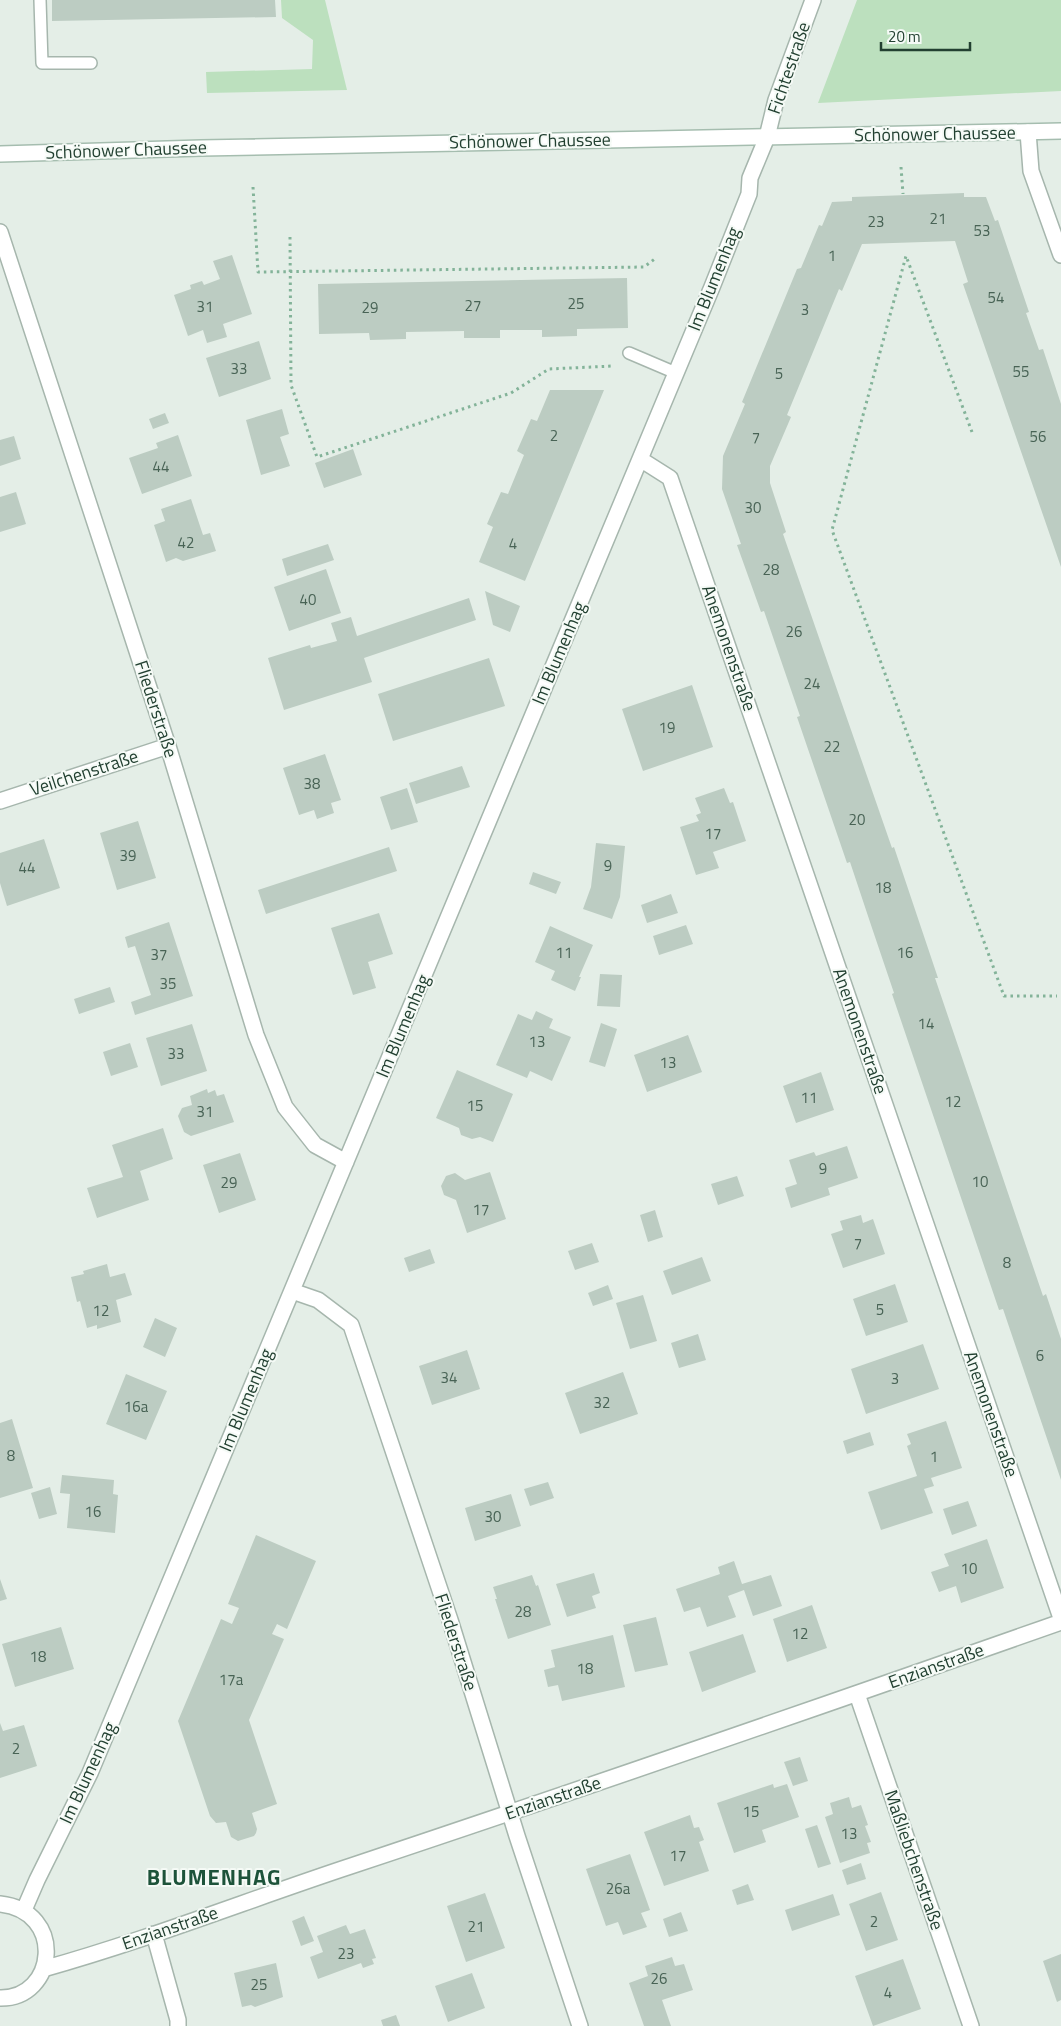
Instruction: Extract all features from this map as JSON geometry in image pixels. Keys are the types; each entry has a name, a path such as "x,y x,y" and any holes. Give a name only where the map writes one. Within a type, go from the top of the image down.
{"street":[{"name":"Fichtestraße","path":"767,137 776,100 813,0"},
{"name":"Schönower Chaussee","path":"0,154 1061,131"},
{"path":"1028,132 1031,171 1061,254"},
{"name":"Im Blumenhag","path":"24,1910 90,1773 292,1291 676,373 749,194 750,178 767,137"},
{"name":"Fliederstraße","path":"0,232 168,746 256,1034 285,1107 315,1145 346,1162"},
{"name":"Anemonenstraße","path":"640,459 670,478 1061,1620"},
{"name":"Veilchenstraße","path":"0,800 168,746"},
{"name":"Fliederstraße","path":"292,1291 318,1300 351,1325 446,1610 580,2026"},
{"name":"Enzianstraße","path":"43,1969 84,1958 510,1813 857,1694 1061,1620"},
{"name":"Maßliebchenstraße","path":"857,1694 971,2026"},
{"path":"0,1904 11,1905 24,1910 34,1919 42,1930 47,1956 37,1980 28,1990 16,1996 0,1998"},
{"path":"154,1934 178,2020 178,2026"}],"lane":[{"path":"40,0 42,63 91,63"},
{"path":"629,353 676,373"}],"path":[{"path":"902,167 903,194"},
{"path":"254,187 258,272 644,267 656,258"},
{"path":"290,237 290,385 316,457 511,393 549,369 622,366"},
{"path":"972,432 906,256 832,530 1004,996 1057,996"}],"green space":[{"path":"281,0 325,0 347,90 207,93 206,72 312,69 313,40 282,18"},
{"path":"857,0 1061,0 1061,91 818,103"}],"building":[{"path":"52,0 275,0 276,17 52,21"},
{"path":"964,193 964,197 986,197 995,221 998,220 1029,312 1026,313 1039,350 1043,349 1061,404 1061,567 963,284 968,282 955,241 862,244 842,291 839,289 787,415 791,417 770,466 770,483 786,532 783,534 892,848 894,847 938,978 935,978 1043,1296 1046,1294 1061,1339 1061,1480 1003,1309 999,1310 892,994 894,993 850,862 847,863 797,717 800,716 764,611 761,612 737,545 741,544 722,489 723,456 745,404 742,402 797,269 801,268 819,225 822,226 832,202 852,201 852,197"},
{"path":"232,255 252,314 223,324 227,337 207,343 203,330 188,336 174,295 191,289 190,285 202,281 204,285 220,279 213,261"},
{"path":"627,278 628,328 577,329 577,336 542,337 542,330 500,330 500,338 464,338 464,331 406,332 406,339 370,340 369,333 319,334 318,284"},
{"path":"259,341 271,379 219,397 206,358"},
{"path":"550,390 604,390 525,581 479,562 493,527 487,524 501,492 508,494 524,455 517,451 531,419 537,421"},
{"path":"282,409 289,434 280,437 290,466 261,475 246,420"},
{"path":"165,413 169,423 153,429 149,419"},
{"path":"178,435 192,476 142,494 129,458 158,448 156,443"},
{"path":"14,436 21,459 0,466 0,440"},
{"path":"353,449 362,475 324,488 315,463"},
{"path":"16,492 26,524 0,532 0,497"},
{"path":"191,499 203,535 210,533 216,551 183,561 176,558 166,562 154,525 165,521 161,509"},
{"path":"328,544 334,560 287,576 282,559"},
{"path":"326,569 341,613 289,631 274,587"},
{"path":"485,591 520,606 510,632 493,625"},
{"path":"469,598 476,620 364,658 372,682 284,710 268,658 310,645 311,648 337,641 331,623 351,617 357,636"},
{"path":"489,658 505,706 393,741 378,694"},
{"path":"692,685 713,747 643,771 622,709"},
{"path":"325,754 341,800 331,803 334,813 317,819 314,810 299,815 283,768"},
{"path":"462,766 470,787 416,804 409,783"},
{"path":"407,788 418,822 391,830 380,797"},
{"path":"724,788 730,803 733,802 746,841 713,852 719,868 696,875 680,827 699,821 696,815 701,813 695,798"},
{"path":"138,821 156,878 117,890 100,833"},
{"path":"44,839 60,888 7,906 0,883 0,853"},
{"path":"596,843 625,846 620,897 612,919 583,909 591,887"},
{"path":"389,847 397,871 266,914 258,890"},
{"path":"533,872 561,882 556,894 529,884"},
{"path":"671,894 678,913 647,923 641,905"},
{"path":"379,913 393,954 368,962 376,988 353,995 331,928"},
{"path":"169,922 193,996 135,1015 131,1002 151,995 135,946 128,948 125,937"},
{"path":"686,925 693,944 659,955 653,936"},
{"path":"550,926 593,945 575,991 551,980 555,971 535,962"},
{"path":"600,974 622,975 620,1007 597,1006"},
{"path":"110,987 115,1002 79,1014 74,999"},
{"path":"536,1011 553,1019 549,1028 571,1037 552,1081 530,1071 527,1078 496,1065 518,1014 532,1020"},
{"path":"601,1023 617,1029 605,1067 589,1062"},
{"path":"192,1024 207,1071 161,1086 146,1038"},
{"path":"688,1035 702,1072 647,1092 634,1055"},
{"path":"130,1043 138,1067 111,1076 103,1052"},
{"path":"457,1070 513,1094 493,1142 480,1137 472,1139 461,1135 459,1128 436,1118"},
{"path":"821,1072 834,1110 796,1123 783,1086"},
{"path":"207,1089 208,1093 215,1090 217,1096 224,1094 234,1122 191,1136 184,1132 178,1116 182,1108 192,1105 190,1096"},
{"path":"163,1128 173,1159 140,1171 149,1200 97,1218 87,1188 123,1177 112,1145"},
{"path":"847,1146 858,1178 828,1188 830,1195 791,1208 785,1188 797,1184 789,1160 814,1152 816,1156"},
{"path":"240,1153 256,1200 219,1213 203,1165"},
{"path":"490,1172 506,1219 467,1233 456,1200 444,1195 441,1186 446,1176 455,1173 465,1180"},
{"path":"737,1176 744,1196 718,1205 711,1184"},
{"path":"655,1210 663,1237 648,1242 640,1215"},
{"path":"861,1215 863,1223 873,1219 885,1254 843,1268 831,1234 843,1230 840,1221"},
{"path":"592,1243 599,1262 575,1270 568,1251"},
{"path":"430,1249 435,1263 409,1272 404,1258"},
{"path":"702,1257 711,1281 672,1295 663,1271"},
{"path":"107,1264 110,1277 125,1273 132,1295 116,1300 121,1322 97,1329 97,1325 87,1328 80,1301 77,1302 71,1277 84,1274 83,1271"},
{"path":"895,1284 908,1322 866,1336 853,1299"},
{"path":"608,1285 613,1299 593,1306 588,1293"},
{"path":"643,1295 657,1341 630,1349 616,1303"},
{"path":"155,1318 177,1328 165,1357 143,1347"},
{"path":"698,1334 706,1360 679,1368 671,1343"},
{"path":"923,1344 939,1389 866,1414 851,1369"},
{"path":"467,1350 480,1389 432,1405 419,1366"},
{"path":"623,1372 638,1414 580,1434 565,1393"},
{"path":"126,1374 167,1391 146,1440 106,1424"},
{"path":"12,1419 33,1488 0,1498 0,1423"},
{"path":"946,1421 962,1468 931,1478 934,1486 924,1489 933,1513 881,1530 868,1492 917,1476 907,1446 911,1444 907,1434"},
{"path":"870,1432 874,1445 847,1454 843,1441"},
{"path":"62,1475 114,1480 113,1494 118,1495 115,1533 67,1528 70,1494 60,1493"},
{"path":"548,1482 554,1498 530,1506 524,1489"},
{"path":"50,1487 57,1514 39,1519 31,1493"},
{"path":"511,1494 521,1526 475,1541 465,1508"},
{"path":"968,1501 977,1526 952,1535 943,1509"},
{"path":"256,1535 316,1561 287,1629 277,1624 272,1634 284,1639 249,1720 277,1804 252,1813 257,1829 256,1833 254,1836 238,1841 231,1837 226,1822 216,1823 210,1816 178,1721 221,1619 232,1624 239,1608 228,1604"},
{"path":"987,1539 1004,1588 961,1603 956,1586 939,1592 931,1572 949,1566 944,1554"},
{"path":"734,1561 742,1584 771,1575 782,1606 753,1616 744,1590 728,1596 736,1617 707,1627 700,1607 684,1612 676,1589 720,1574 718,1567"},
{"path":"594,1573 600,1593 592,1596 596,1608 567,1617 556,1584"},
{"path":"532,1575 536,1586 538,1585 551,1625 508,1639 493,1587"},
{"path":"0,1579 7,1599 0,1601"},
{"path":"812,1605 827,1648 787,1662 773,1619"},
{"path":"656,1617 668,1665 635,1672 623,1625"},
{"path":"61,1627 74,1669 15,1687 2,1644"},
{"path":"743,1634 756,1672 702,1692 689,1652"},
{"path":"613,1635 625,1687 562,1701 558,1685 548,1687 544,1670 555,1667 551,1650"},
{"path":"0,1723 3,1731 24,1725 37,1766 0,1778"},
{"path":"800,1757 808,1781 793,1786 784,1762"},
{"path":"773,1784 774,1788 787,1784 799,1817 762,1830 766,1842 734,1853 717,1803"},
{"path":"849,1797 852,1808 861,1805 868,1825 865,1826 871,1842 867,1843 870,1853 840,1863 825,1817 833,1814 830,1803"},
{"path":"690,1815 694,1828 699,1827 704,1840 699,1842 709,1871 664,1886 644,1832"},
{"path":"817,1825 831,1864 818,1868 805,1829"},
{"path":"630,1854 650,1910 641,1913 647,1927 623,1935 618,1922 606,1926 586,1869"},
{"path":"861,1863 866,1879 847,1885 842,1870"},
{"path":"748,1884 754,1900 737,1905 732,1890"},
{"path":"881,1892 898,1940 866,1951 849,1904"},
{"path":"485,1893 505,1948 466,1962 447,1906"},
{"path":"833,1894 840,1915 792,1931 785,1910"},
{"path":"681,1912 688,1931 669,1937 663,1919"},
{"path":"304,1916 314,1941 301,1946 292,1921"},
{"path":"346,1925 350,1934 365,1929 376,1958 372,1959 374,1964 363,1968 361,1963 318,1979 310,1957 323,1952 317,1936"},
{"path":"1061,1954 1061,2000 1057,2002 1043,1961"},
{"path":"672,1957 675,1966 684,1964 693,1990 662,2000 671,2026 644,2026 629,1983 648,1976 645,1966"},
{"path":"903,1959 921,2009 873,2026 855,1976"},
{"path":"276,1963 283,1997 255,2007 251,2005 242,2007 234,1973"},
{"path":"472,1973 485,2008 448,2022 435,1986"},
{"path":"396,2015 400,2026 383,2026 381,2020"}],"district":[{"name":"BLUMENHAG","path":"214,1877"}]}
